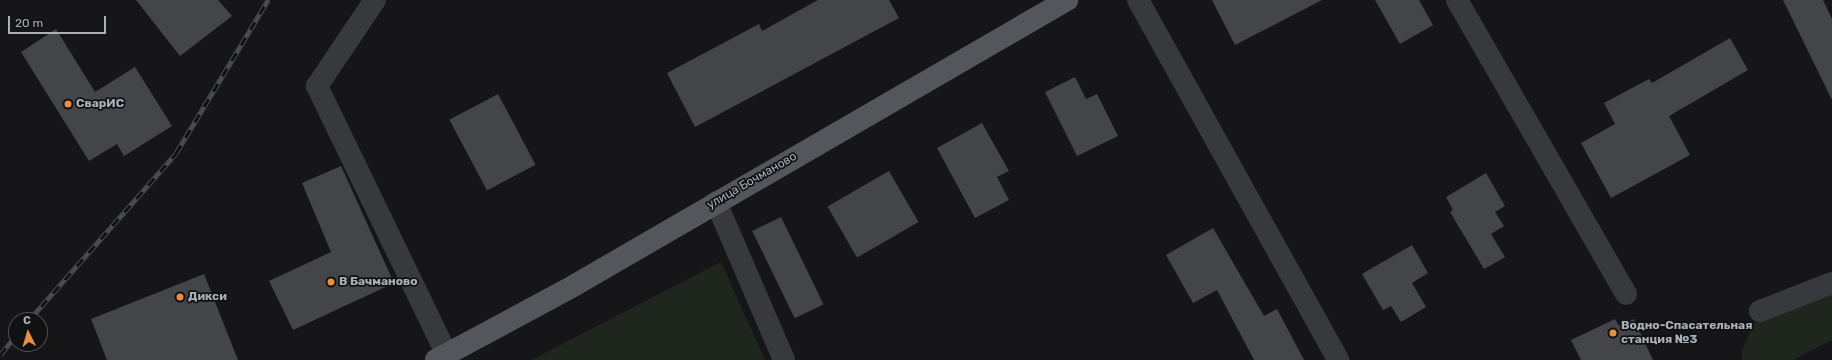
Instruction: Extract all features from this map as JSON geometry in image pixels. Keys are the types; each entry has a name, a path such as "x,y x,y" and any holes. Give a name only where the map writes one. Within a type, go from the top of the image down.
{"main road":[{"name":"улица Бочманово","path":"442,357 576,285 716,202 1067,0"}],"street":[{"path":"375,0 317,86 442,357"},
{"path":"1138,0 1338,360"},
{"path":"1457,0 1626,294"},
{"path":"716,202 784,360"},
{"path":"1760,310 1832,284"}],"shaded area":[{"path":"721,262 765,360 531,360"},
{"path":"1832,292 1832,340 1793,360 1742,360 1742,350 1755,322"}],"building":[{"path":"136,0 218,0 232,16 180,56"},
{"path":"818,0 889,0 899,18 695,127 667,73 759,24 762,31"},
{"path":"1212,0 1322,0 1235,45"},
{"path":"1375,0 1419,0 1433,25 1400,44"},
{"path":"1783,0 1823,0 1832,19 1832,100"},
{"path":"56,29 95,92 135,67 172,126 124,156 117,144 89,161 21,52"},
{"path":"1730,38 1748,70 1669,116 1690,155 1611,198 1581,143 1615,124 1604,103 1649,79 1652,83"},
{"path":"1075,77 1086,99 1097,94 1118,136 1077,156 1045,92"},
{"path":"498,94 536,165 487,190 449,120"},
{"path":"982,123 1009,171 997,177 1009,200 975,218 937,148"},
{"name":"В Бачманово","path":"341,166 394,283 293,330 269,281 331,252 302,183"},
{"path":"889,171 918,222 857,258 828,206"},
{"path":"1486,173 1505,206 1495,212 1504,226 1491,234 1505,257 1484,269 1450,212 1453,210 1446,197"},
{"path":"781,217 824,304 795,318 752,231"},
{"path":"1213,228 1264,316 1277,309 1304,360 1254,360 1217,290 1193,303 1166,255"},
{"path":"1412,245 1428,273 1412,283 1426,307 1401,322 1391,306 1383,310 1362,274"},
{"name":"Дикси","path":"204,274 238,360 107,360 91,319"},
{"name":"Водно-Спасательная станция №3","path":"1615,319 1619,326 1634,319 1653,360 1581,360 1571,340"}],"railway":[{"path":"36,312 176,153 268,0"},
{"path":"0,355 8,345"}],"place":[{"name":"СварИС","path":"68,104"},
{"name":"В Бачманово","path":"331,282"},
{"name":"Дикси","path":"180,297"},
{"name":"Водно-Спасательная станция №3","path":"1613,333"}]}
